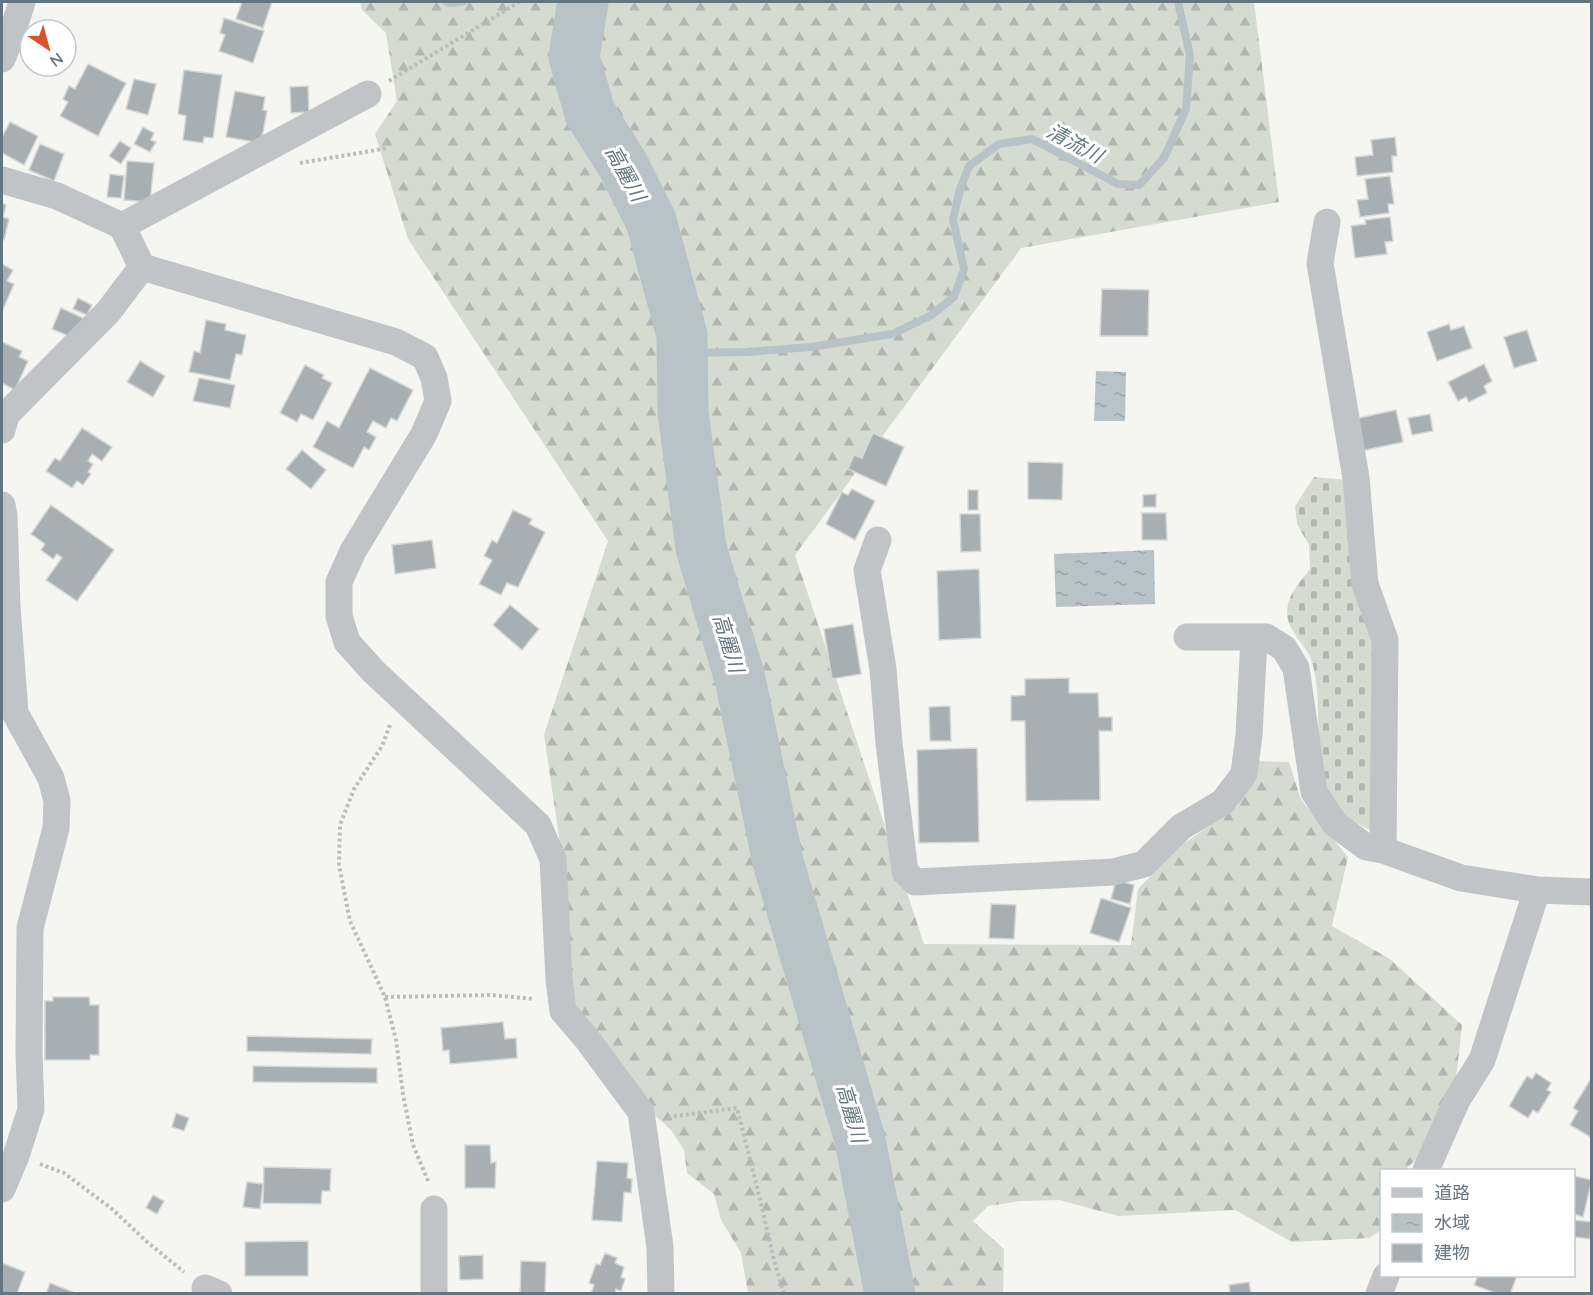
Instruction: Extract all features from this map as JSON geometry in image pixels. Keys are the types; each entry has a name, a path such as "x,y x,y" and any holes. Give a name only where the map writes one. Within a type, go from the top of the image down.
{"street":[{"path":"2,59 22,2"},
{"path":"122,226 368,94"},
{"path":"2,180 57,196 122,226 142,267 396,342 425,357 434,378 438,400 424,434 353,551 339,582 339,616 347,642 373,671 538,825 554,859 559,979 563,1011 587,1039 641,1112 660,1247 661,1293"},
{"path":"1327,222 1320,263 1356,478 1365,584 1385,640 1383,850"},
{"path":"2,430 6,415 108,312 142,267"},
{"path":"2,505 15,713 51,778 57,801 56,828 30,928 29,1054 32,1109 2,1189"},
{"path":"878,540 867,570 883,669 888,743 905,872 915,882 1113,872 1144,864 1181,827 1223,802 1244,774 1249,735 1254,638"},
{"path":"1187,637 1266,637 1284,648 1296,668 1314,792 1335,824 1366,847 1383,850 1461,878 1537,890 1592,892"},
{"path":"1426,1169 1457,1100 1482,1060 1537,890"},
{"path":"434,1209 434,1293"},
{"path":"1379,1293 1385,1277"}],"path":[{"path":"368,94 519,2"},
{"path":"300,163 388,148"},
{"path":"402,697 382,746 354,789 340,825 339,865 351,921 385,997 396,1040 412,1145 429,1182 434,1209"},
{"path":"385,997 492,995 538,1000 563,1011"},
{"path":"642,1120 736,1108 784,1293"},
{"path":"16,1156 64,1173 112,1209 174,1265 212,1291"}],"green space":[{"path":"360,2 1254,2 1279,202 1021,248 795,555 924,944 1131,945 1138,889 1180,846 1238,806 1254,761 1289,762 1301,800 1348,857 1332,926 1390,959 1462,1025 1451,1125 1406,1169 1380,1169 1380,1231 1369,1238 1292,1242 1235,1210 1118,1216 1059,1200 1021,1201 988,1206 973,1221 1004,1249 1003,1293 748,1293 741,1253 721,1220 714,1194 687,1173 684,1150 671,1130 648,1109 569,1013 562,857 544,735 608,541 408,239 375,134 397,101 386,33 362,10"},
{"path":"1314,477 1347,480 1377,642 1370,830 1342,814 1329,795 1320,758 1318,700 1312,662 1288,620 1289,600 1310,569 1309,545 1297,524 1295,506"}],"water":[{"path":"1096,371 1126,372 1125,421 1094,421"},
{"path":"1154,550 1155,604 1056,607 1054,554"}],"building":[{"path":"242,2 272,2 263,28 236,19"},
{"path":"224,18 264,31 253,63 219,51 225,35 220,33"},
{"path":"88,64 126,83 98,136 60,116 68,102 63,99 69,86 75,89"},
{"path":"184,70 222,75 213,138 204,137 203,143 183,140 186,116 178,114"},
{"path":"134,79 156,84 148,115 126,109"},
{"path":"308,86 309,112 291,113 290,87"},
{"path":"235,91 265,97 263,110 267,111 261,143 226,137"},
{"path":"10,122 38,136 24,165 2,153 2,137"},
{"path":"143,127 154,133 151,140 156,142 150,152 134,144"},
{"path":"1395,137 1397,156 1392,156 1393,172 1357,176 1355,157 1373,155 1371,140"},
{"path":"120,141 131,148 121,164 109,156"},
{"path":"40,144 64,154 54,181 29,170"},
{"path":"127,161 154,163 150,202 124,200"},
{"path":"110,174 124,176 121,198 107,197"},
{"path":"1390,176 1394,204 1388,204 1389,213 1360,217 1357,200 1368,199 1365,179"},
{"path":"2,203 6,205 3,217 9,219 4,240 2,239"},
{"path":"1390,217 1393,241 1385,242 1387,254 1355,258 1351,226 1366,224 1365,220"},
{"path":"2,264 13,270 7,281 14,284 2,312"},
{"path":"1102,289 1149,290 1148,336 1100,336"},
{"path":"78,298 92,305 87,315 73,309"},
{"path":"61,308 83,318 74,338 52,329"},
{"path":"206,320 226,324 225,330 246,335 242,355 236,354 230,380 189,372 194,351 200,353"},
{"path":"1449,324 1451,330 1464,326 1472,348 1437,361 1427,332"},
{"path":"1527,330 1537,361 1514,368 1504,337"},
{"path":"2,342 22,351 19,357 28,361 15,390 2,383"},
{"path":"140,361 165,376 153,397 127,382"},
{"path":"1484,364 1492,381 1484,386 1487,393 1469,402 1466,397 1458,401 1448,382"},
{"path":"305,365 324,375 322,378 332,383 313,420 301,414 297,422 280,413"},
{"path":"370,368 413,390 397,421 391,418 386,428 373,421 367,432 376,437 369,450 364,447 353,468 313,447 327,421 339,428"},
{"path":"199,378 235,385 230,408 193,401"},
{"path":"1396,410 1403,442 1361,451 1354,419"},
{"path":"1430,414 1433,431 1412,435 1408,418"},
{"path":"82,428 112,447 102,461 92,454 88,461 93,464 88,472 91,474 83,485 77,481 72,488 46,471 55,458 60,461"},
{"path":"873,433 904,447 886,486 848,469 854,455 862,458"},
{"path":"302,450 326,470 311,489 286,469"},
{"path":"1028,462 1063,463 1062,500 1028,499"},
{"path":"852,489 875,501 855,540 826,524 842,492 848,495"},
{"path":"968,490 978,490 978,510 968,510"},
{"path":"1156,494 1156,507 1143,507 1143,495"},
{"path":"51,505 114,550 77,601 46,580 62,558 57,554 53,559 41,550 45,544 31,534"},
{"path":"513,510 532,519 529,524 545,532 518,587 507,583 501,595 479,584 492,560 484,556 492,540 497,543"},
{"path":"1142,513 1166,513 1167,540 1142,540"},
{"path":"960,514 980,514 981,551 961,552"},
{"path":"432,540 436,568 395,574 392,545"},
{"path":"979,569 981,638 939,640 937,571"},
{"path":"510,605 539,629 522,650 493,625"},
{"path":"853,624 861,674 832,679 824,629"},
{"path":"1069,678 1069,693 1098,693 1099,717 1112,717 1112,731 1099,731 1100,800 1026,801 1025,721 1011,721 1011,696 1025,695 1025,679"},
{"path":"950,706 951,741 930,741 929,707"},
{"path":"977,748 979,842 919,843 917,750"},
{"path":"1116,880 1134,885 1130,904 1111,899"},
{"path":"1101,898 1131,908 1119,942 1090,933"},
{"path":"991,904 1016,905 1014,939 989,938"},
{"path":"53,997 89,997 90,1005 99,1005 99,1055 90,1055 90,1060 45,1060 45,1001 53,1001"},
{"path":"503,1022 505,1039 516,1038 517,1058 450,1064 449,1050 443,1051 441,1028"},
{"path":"247,1036 372,1039 371,1054 247,1051"},
{"path":"253,1066 377,1068 377,1083 253,1082"},
{"path":"1536,1073 1551,1083 1547,1090 1551,1092 1538,1113 1533,1110 1528,1118 1509,1106 1527,1076 1532,1079"},
{"path":"1592,1077 1592,1138 1570,1125 1578,1111 1573,1108"},
{"path":"176,1113 189,1118 184,1131 172,1127"},
{"path":"465,1145 490,1145 491,1163 496,1162 495,1188 465,1188"},
{"path":"597,1161 628,1163 627,1178 632,1179 631,1193 624,1192 622,1222 592,1220"},
{"path":"264,1167 331,1169 330,1191 322,1191 321,1204 263,1203"},
{"path":"1575,1176 1592,1180 1583,1217 1575,1214"},
{"path":"247,1182 263,1184 260,1209 243,1207"},
{"path":"153,1195 164,1201 157,1214 146,1208"},
{"path":"1575,1220 1592,1222 1590,1239 1575,1237"},
{"path":"308,1241 308,1276 245,1276 245,1242"},
{"path":"605,1253 617,1258 615,1263 624,1267 621,1277 625,1279 621,1291 616,1289 615,1294 591,1294 594,1285 589,1283 596,1264 600,1265"},
{"path":"483,1255 483,1279 460,1280 459,1256"},
{"path":"521,1261 546,1262 545,1294 520,1294"},
{"path":"2,1263 25,1272 17,1294 2,1293"},
{"path":"1478,1277 1517,1277 1510,1294 1498,1294 1474,1285"},
{"path":"1249,1282 1251,1294 1230,1294 1229,1285"},
{"path":"50,1283 78,1294 46,1294"}],"waterway":[{"path":"447,2 462,2"},
{"path":"568,2 582,7"},
{"name":"高麗川","path":"583,2 574,57 590,113 623,165 651,221 682,335 683,412 701,548 740,679 778,862 860,1140 890,1294"},
{"name":"清流川","path":"682,353 747,352 811,347 892,334 930,316 954,297 964,269 953,219 960,189 969,166 999,144 1032,139 1118,184 1139,185 1164,158 1186,109 1190,55 1178,2"}]}
